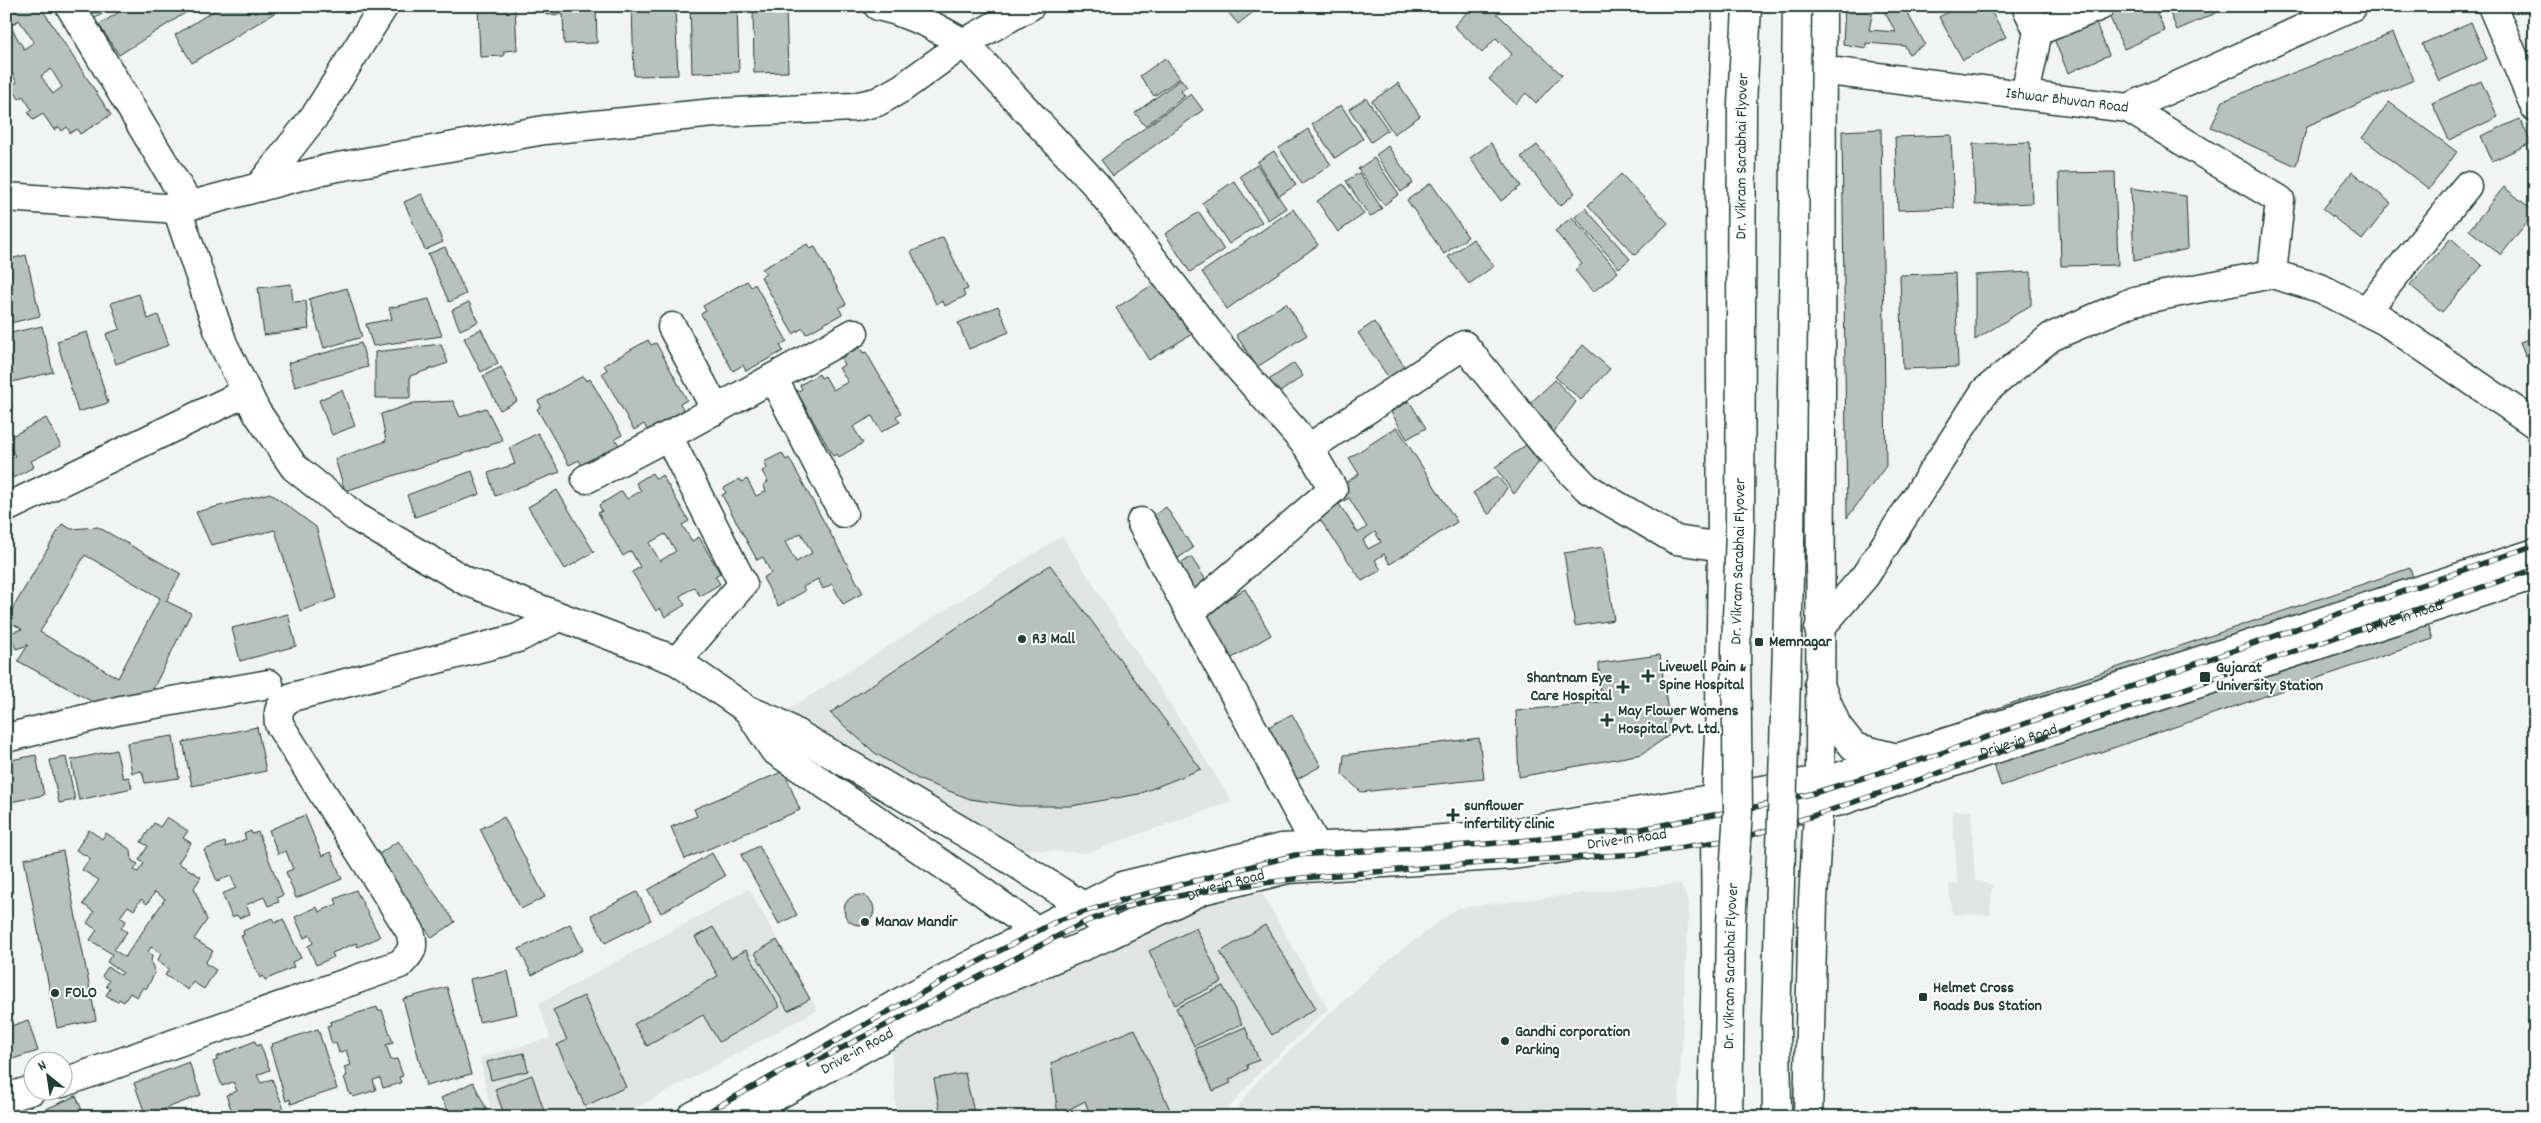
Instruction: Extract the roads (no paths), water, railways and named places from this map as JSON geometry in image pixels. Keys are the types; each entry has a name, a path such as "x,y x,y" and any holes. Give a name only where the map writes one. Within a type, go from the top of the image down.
{"street":[{"path":"70,6 183,207 223,344 256,411 294,467 356,517 466,581 676,661 748,710 777,722 1006,857 1083,906 1113,932"},
{"path":"259,187 317,114 384,6"},
{"path":"878,6 897,11 927,23 964,43 1096,186 1219,345 1309,448 1333,489 1190,612"},
{"path":"6,197 183,207 328,169 544,130 714,114 854,107 877,102 902,88 964,43 1030,6"},
{"path":"1712,1117 1716,960 1715,825 1722,547 1720,191 1726,6"},
{"name":"Dr. Vikram Sarabhai Flyover","path":"1728,1117 1731,923 1738,810 1736,650 1740,530 1742,104 1746,6"},
{"path":"1777,1117 1776,1019 1790,543 1797,6"},
{"path":"1808,1117 1813,900 1819,793 1820,70 1822,6"},
{"path":"2024,95 2038,31 2026,6"},
{"path":"2038,31 2100,6"},
{"name":"Ishwar Bhuvan Road","path":"1820,70 2128,108 2352,6"},
{"path":"2492,6 2535,107"},
{"path":"2128,108 2280,200 2272,274"},
{"path":"2366,311 2467,186"},
{"path":"1819,629 1865,576 1985,391 2051,337 2134,301 2272,274 2320,288 2385,321 2535,424"},
{"path":"672,327 716,410"},
{"path":"586,478 668,436 854,333"},
{"path":"1309,448 1464,345 1546,446 1587,488 1676,540 1722,547"},
{"path":"773,378 842,512"},
{"path":"6,508 246,392"},
{"path":"668,436 743,584 676,661"},
{"path":"1141,522 1317,847"},
{"path":"1819,793 1897,758 2535,553"},
{"name":"Drive-in Road","path":"691,1117 1034,930 1125,885 1281,848 1507,834 1716,797 1819,793 1841,800 2535,575"},
{"path":"72,1079 400,964 409,955 414,944 410,931 278,724 277,713 282,703 292,697 518,638 559,617"},
{"path":"1819,683 1838,726 1854,747 1897,758"},
{"path":"6,738 121,710 269,684"},
{"path":"748,710 774,750 980,890 1034,930 1059,956"},
{"name":"Drive-in Road","path":"738,1117 938,1007 1059,956 1203,890 1288,869 1512,855 1715,825 1819,793"},
{"path":"6,1098 22,1093"}],"railway":[{"path":"699,1117 972,965 1059,920 1118,901 1295,855 1486,844 1636,830 1765,805 1814,793 1927,758 2535,545"},
{"path":"809,1065 1087,921 1139,903 1218,889 1302,878 1494,862 1639,854 1742,838 1819,814 2535,569"}],"place":[{"name":"R3 Mall","path":"1022,639"},
{"name":"Memnagar","path":"1759,642"},
{"name":"Livewell Pain & Spine Hospital","path":"1648,676"},
{"name":"Gujarat University Station","path":"2205,677"},
{"name":"Shantnam Eye Care Hospital","path":"1623,687"},
{"name":"May Flower Womens Hospital Pvt. Ltd.","path":"1607,720"},
{"name":"sunflower infertility clinic","path":"1453,815"},
{"name":"Manav Mandir","path":"865,922"},
{"name":"FOLO","path":"55,993"},
{"name":"Helmet Cross Roads Bus Station","path":"1923,997"},
{"name":"Gandhi corporation Parking","path":"1505,1041"}]}
